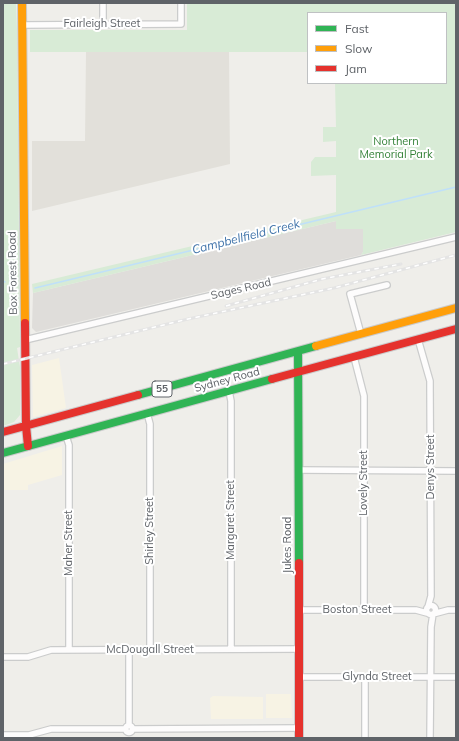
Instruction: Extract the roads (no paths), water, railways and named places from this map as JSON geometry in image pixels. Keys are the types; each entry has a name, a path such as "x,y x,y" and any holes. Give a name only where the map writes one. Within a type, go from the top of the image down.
{"main road":[{"name":"Box Forest Road","path":"22,3 26,426 28,446"},
{"name":"Sydney Road","path":"3,432 456,308"},
{"name":"Sydney Road","path":"3,453 456,329"},
{"name":"Jukes Road","path":"298,352 299,738"}],"street":[{"path":"103,3 103,24"},
{"name":"Fairleigh Street","path":"22,25 181,24 181,3"},
{"name":"Sages Road","path":"25,340 456,238"},
{"path":"361,334 350,294 386,285"},
{"name":"Denys Street","path":"418,339 430,384 430,738"},
{"name":"Lovely Street","path":"354,357 364,396 364,610"},
{"name":"Margaret Street","path":"229,391 231,401 231,649"},
{"name":"Shirley Street","path":"147,413 150,424 150,650"},
{"name":"Maher Street","path":"66,436 69,445 69,650"},
{"path":"299,470 456,471"},
{"name":"Boston Street","path":"299,610 431,611"},
{"path":"431,611 456,610"},
{"name":"McDougall Street","path":"3,657 28,658 51,650 299,649"},
{"path":"128,650 129,731"},
{"name":"Glynda Street","path":"299,677 456,677"},
{"path":"365,677 365,738"},
{"path":"3,735 28,735 51,729 129,731 299,728"}],"waterway":[{"name":"Campbellfield Creek","path":"35,288 456,187"}],"railway":[{"path":"3,364 188,319 334,288 456,255"},
{"path":"226,306 322,279 401,264"}],"park label":[{"name":"Northern Memorial Park","path":"396,148"}]}
